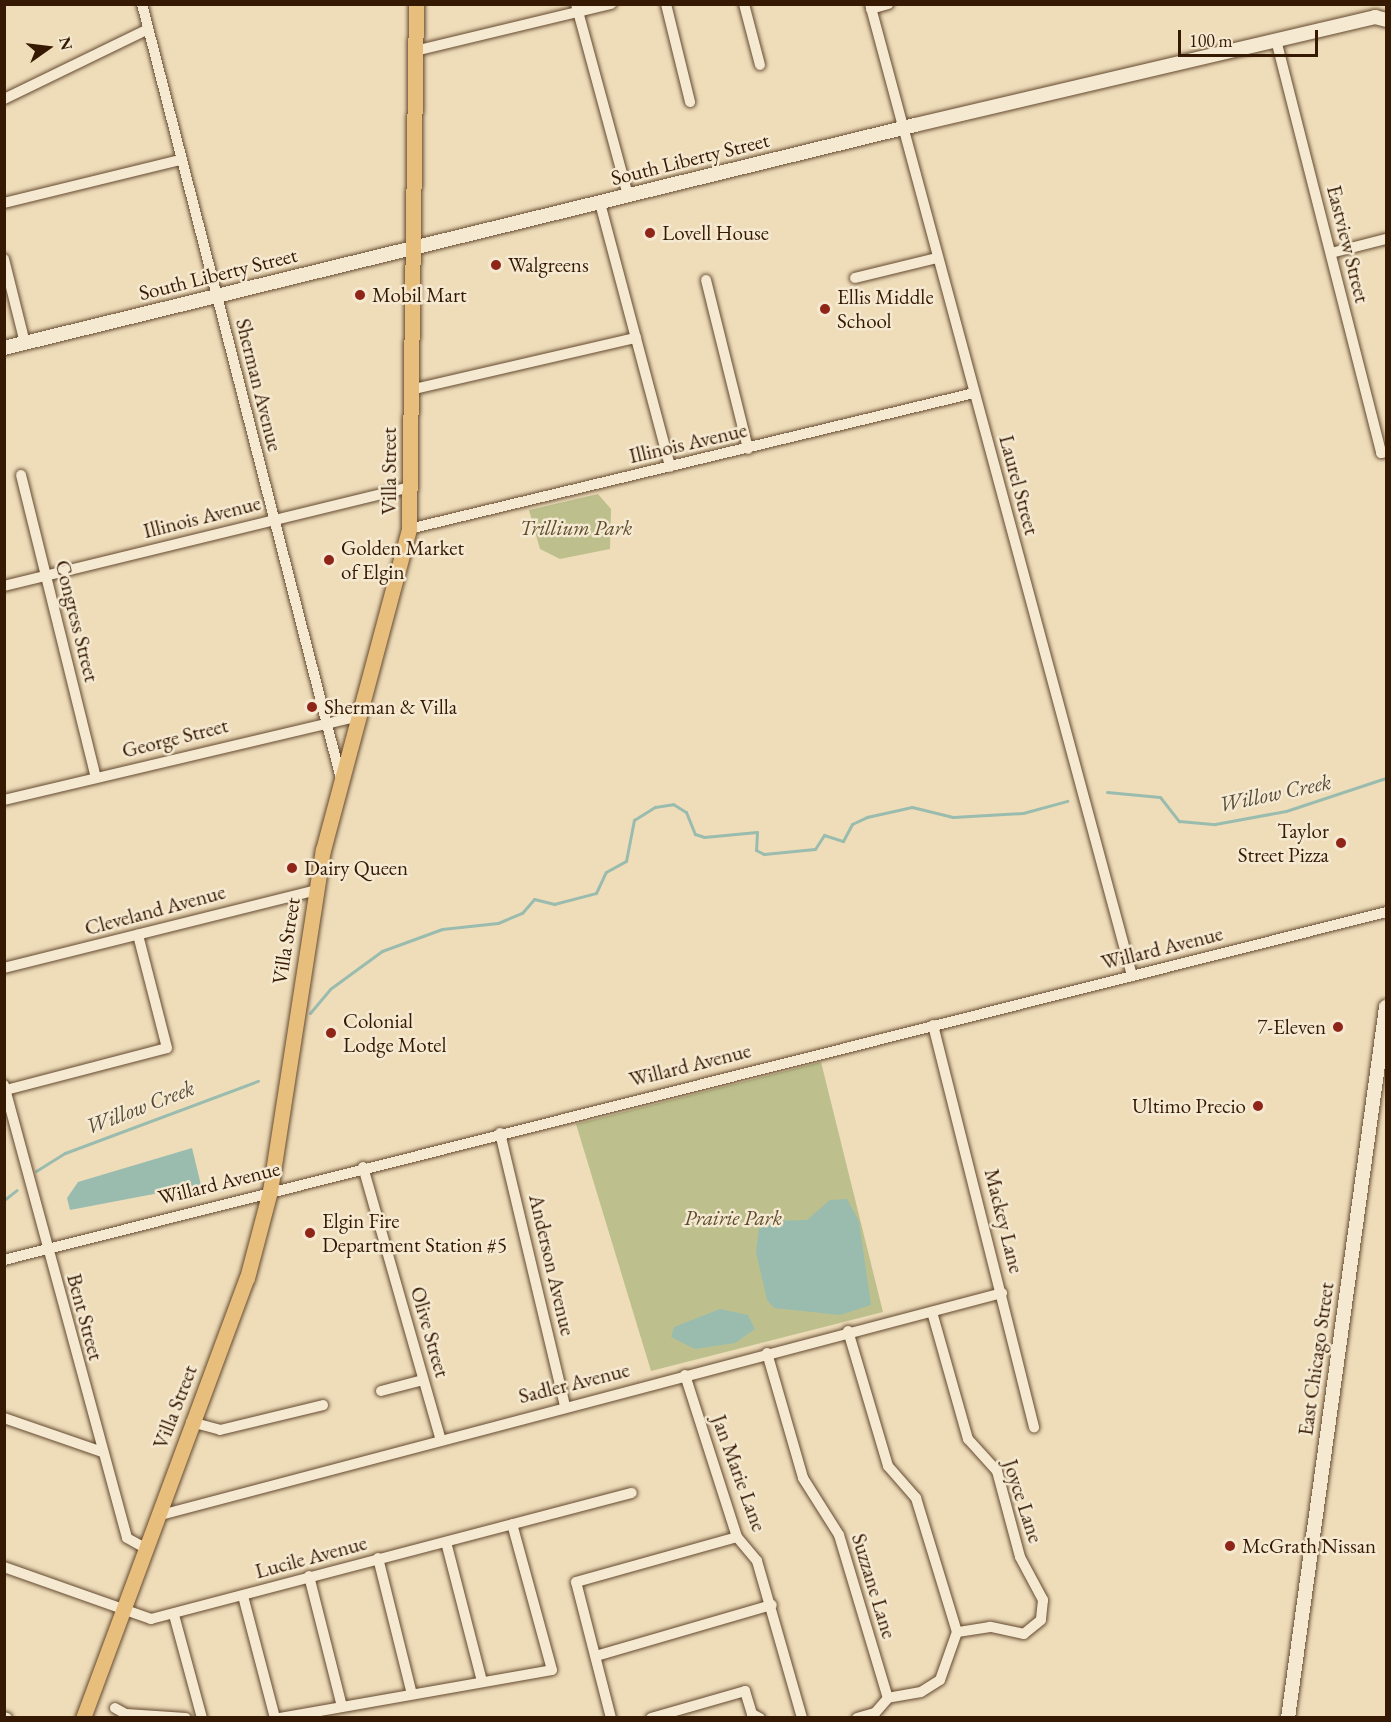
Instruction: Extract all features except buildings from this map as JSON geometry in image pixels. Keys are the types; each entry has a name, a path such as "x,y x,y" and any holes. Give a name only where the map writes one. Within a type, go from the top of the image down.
{"main road":[{"name":"Villa Street","path":"83,1718 190,1422 247,1278 270,1191 316,890 340,775 409,529 416,4"},
{"name":"South Liberty Street","path":"4,348 903,128 1383,15"},
{"name":"East Chicago Street","path":"1288,1718 1386,1007"}],"street":[{"name":"Sherman Avenue","path":"142,4 323,722 340,775"},
{"path":"415,51 577,9 611,4"},
{"path":"666,4 690,102"},
{"path":"744,4 760,65"},
{"path":"870,7 888,4"},
{"name":"Laurel Street","path":"870,7 1132,976"},
{"path":"577,9 628,195"},
{"path":"4,99 148,29"},
{"name":"Eastview Street","path":"1276,40 1381,453 1386,452"},
{"path":"4,203 181,160"},
{"path":"600,203 670,467"},
{"path":"1331,253 1386,240"},
{"path":"855,278 937,258"},
{"path":"4,260 25,343"},
{"path":"705,280 748,449"},
{"path":"410,390 636,338"},
{"name":"Illinois Avenue","path":"409,529 974,393"},
{"name":"Congress Street","path":"21,475 96,777"},
{"name":"Illinois Avenue","path":"4,585 409,487"},
{"name":"George Street","path":"4,800 323,722 356,717"},
{"name":"Cleveland Avenue","path":"4,968 316,890"},
{"name":"Willard Avenue","path":"4,1260 46,1247 363,1167 1386,912"},
{"path":"5,1088 166,1048 138,935"},
{"name":"Mackey Lane","path":"933,1025 1034,1428"},
{"name":"Bent Street","path":"5,1088 46,1247 127,1538 145,1548"},
{"name":"Anderson Avenue","path":"500,1133 565,1405"},
{"name":"Olive Street","path":"363,1167 440,1438"},
{"name":"Sadler Avenue","path":"157,1516 565,1405 1002,1293"},
{"name":"Joyce Lane","path":"932,1312 968,1439 997,1471 1020,1557 1043,1600 1041,1620 1024,1634 990,1627 957,1632"},
{"path":"848,1331 888,1466 916,1498 957,1632 940,1680 921,1692 888,1698 875,1713 857,1718"},
{"name":"Suzzane Lane","path":"767,1353 803,1478 839,1535 888,1698"},
{"name":"Jan Marie Lane","path":"685,1375 736,1537 757,1561 772,1605 802,1718"},
{"path":"381,1391 423,1380"},
{"path":"190,1422 220,1430 322,1405"},
{"path":"4,1418 102,1452"},
{"name":"Lucile Avenue","path":"4,1567 122,1613 151,1619 174,1615 309,1576 632,1492"},
{"path":"243,1596 277,1718 552,1670 512,1524"},
{"path":"612,1718 576,1582 736,1537"},
{"path":"446,1542 482,1681"},
{"path":"378,1558 412,1694"},
{"path":"309,1576 342,1706"},
{"path":"596,1656 772,1605"},
{"path":"174,1615 202,1718"},
{"path":"651,1718 745,1691 752,1714 760,1718"},
{"path":"116,1708 126,1714 186,1718"}],"green space":[{"name":"Trillium Park","path":"598,494 611,509 610,549 560,559 540,549 529,510"},
{"name":"Prairie Park","path":"821,1062 883,1312 651,1371 576,1124"}],"shaded area":[{"path":"192,1148 201,1185 70,1210 67,1198 78,1182"},
{"path":"847,1199 859,1221 871,1305 840,1315 774,1308 767,1300 756,1252 759,1228 766,1221 807,1220 830,1200"},
{"path":"720,1309 748,1315 755,1329 735,1343 695,1349 671,1337 674,1327"}],"waterway":[{"name":"Willow Creek","path":"1107,792 1160,797 1179,821 1215,824 1286,811 1386,778"},
{"name":"Willow Creek","path":"310,1013 330,989 382,951 442,929 498,923 522,913 534,899 554,904 596,893 606,872 626,861 634,820 655,807 673,804 686,812 695,834 704,837 757,832 756,850 764,854 815,849 824,835 843,841 852,824 867,817 912,807 953,817 1023,813 1067,801"},
{"name":"Willow Creek","path":"36,1171 65,1153 258,1081"},
{"name":"Willow Creek","path":"4,1200 17,1190"}],"place":[{"name":"Lovell House","path":"650,233"},
{"name":"Walgreens","path":"496,265"},
{"name":"Mobil Mart","path":"360,295"},
{"name":"Ellis Middle School","path":"825,309"},
{"name":"Golden Market of Elgin","path":"329,560"},
{"name":"Sherman & Villa","path":"312,707"},
{"name":"Taylor Street Pizza","path":"1341,843"},
{"name":"Dairy Queen","path":"292,868"},
{"name":"7-Eleven","path":"1338,1027"},
{"name":"Colonial Lodge Motel","path":"331,1033"},
{"name":"Ultimo Precio","path":"1258,1106"},
{"name":"Elgin Fire Department Station #5","path":"310,1233"},
{"name":"McGrath Nissan","path":"1230,1546"}]}
